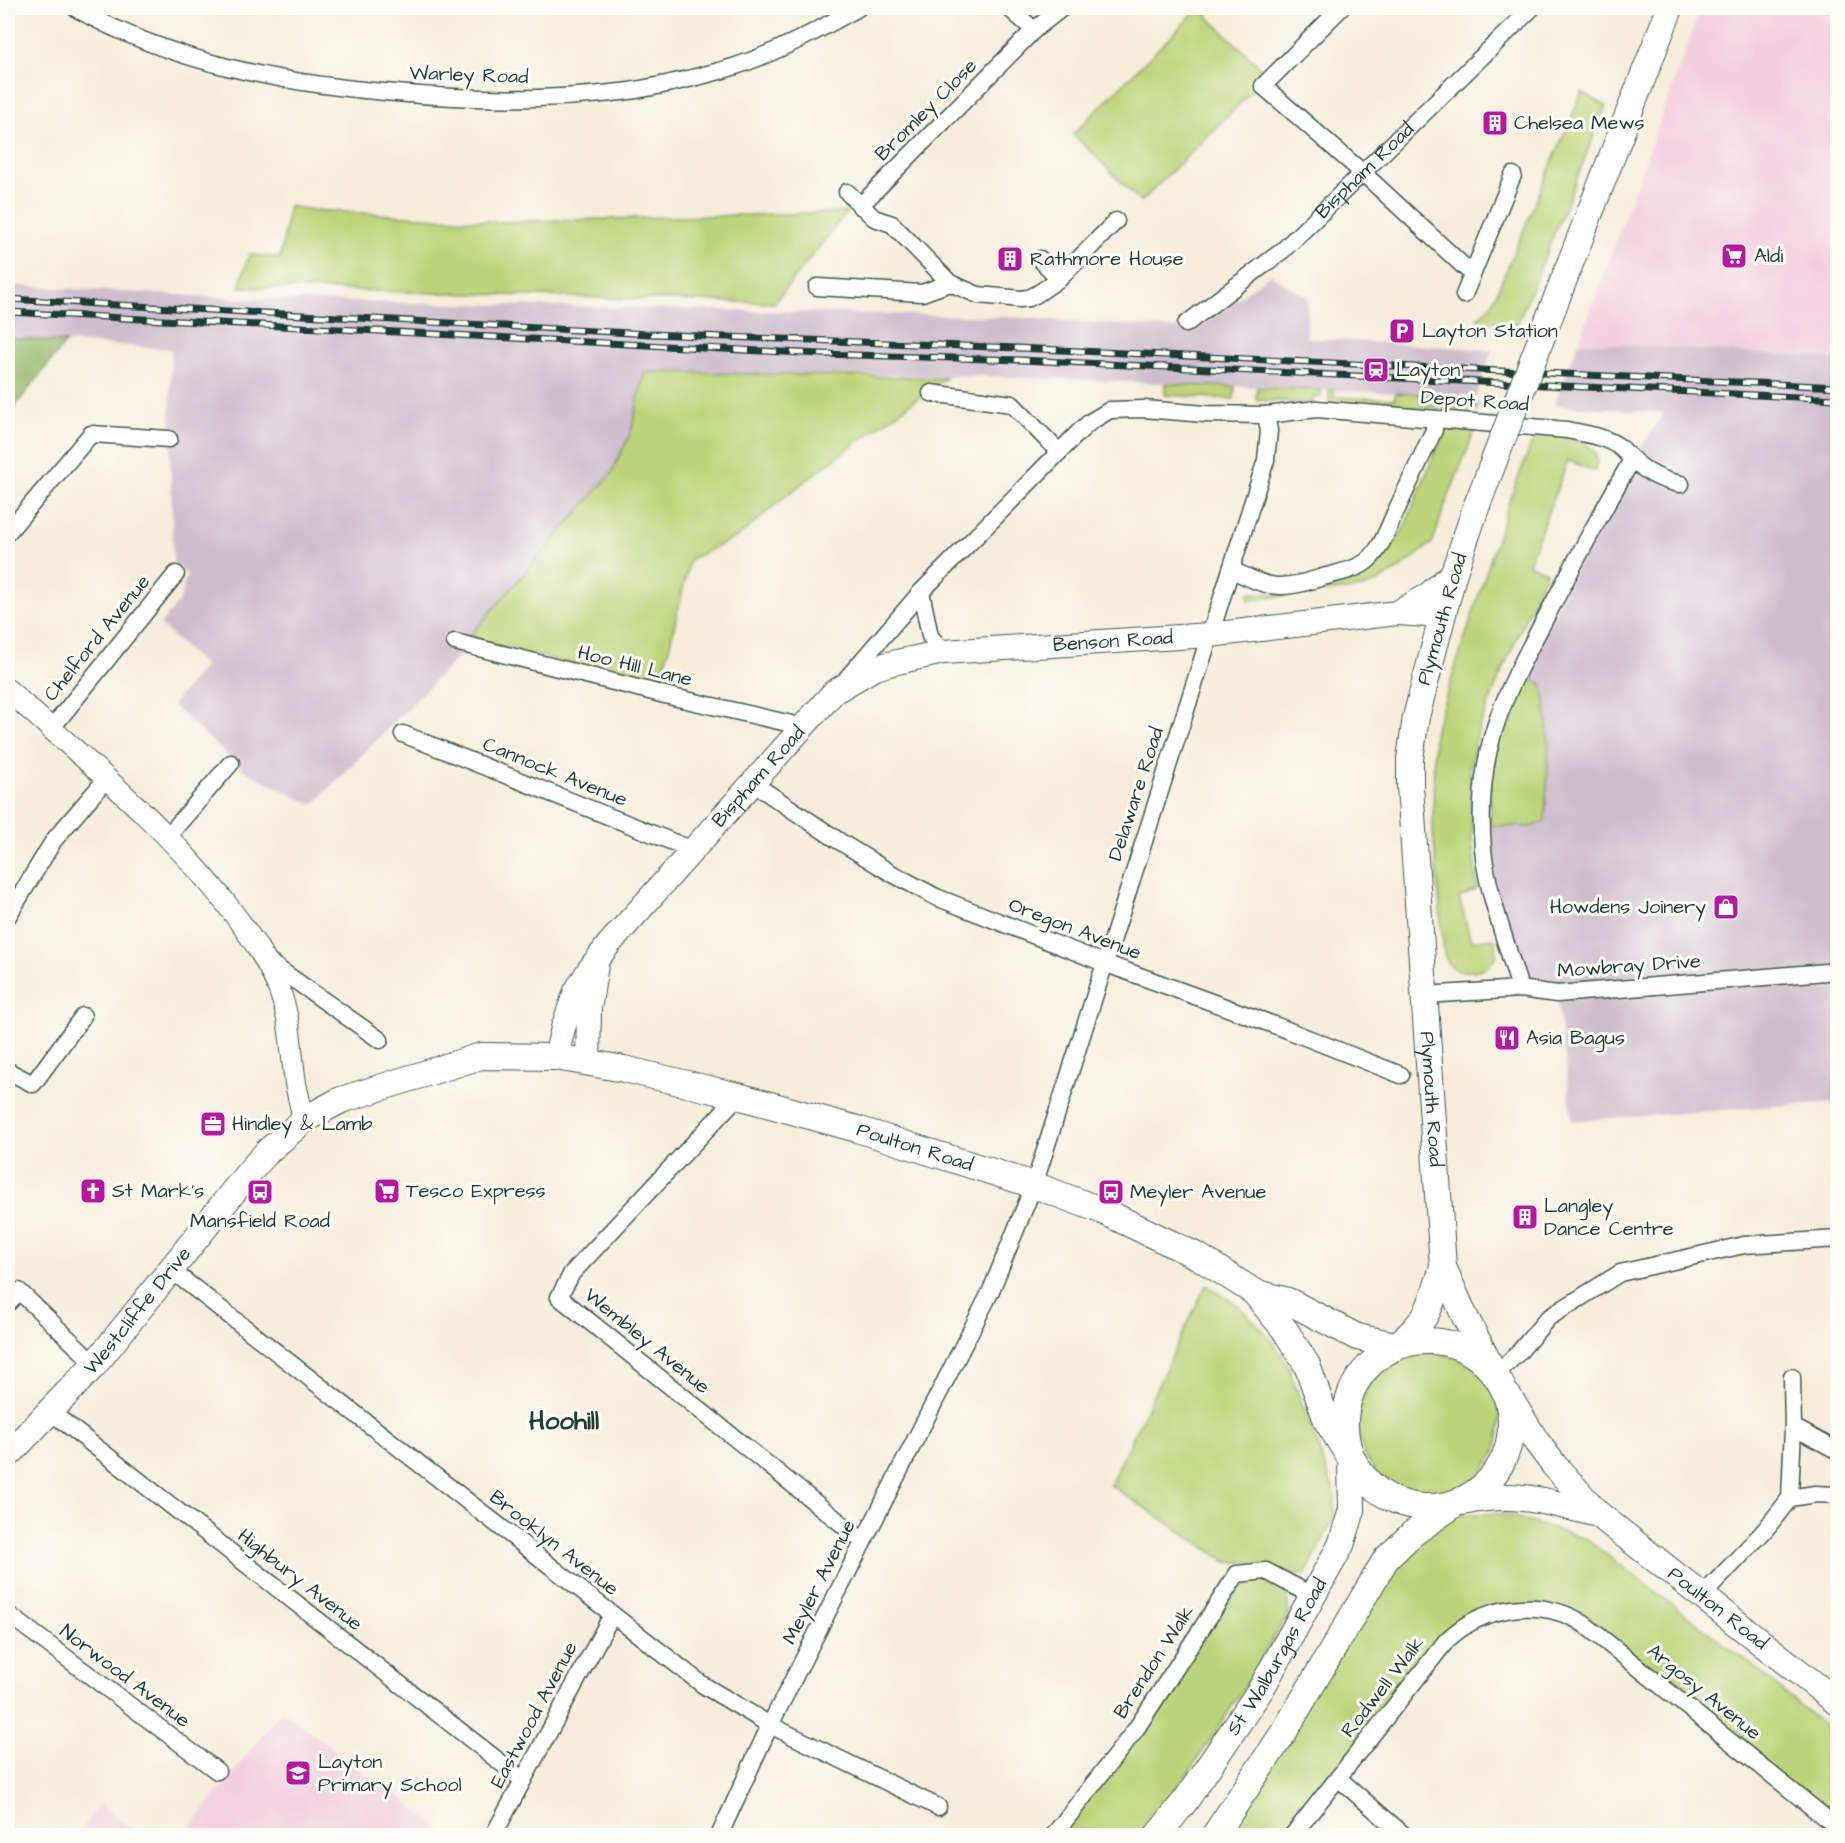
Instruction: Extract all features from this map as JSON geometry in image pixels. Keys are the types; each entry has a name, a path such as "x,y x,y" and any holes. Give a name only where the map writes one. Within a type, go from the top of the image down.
{"main road":[{"name":"Plymouth Road","path":"1497,1376 1465,1317 1443,1267 1411,813 1410,759 1416,717 1454,572 1477,505 1670,8"},
{"name":"Benson Road","path":"1397,613 1427,596 1454,572"},
{"name":"Benson Road","path":"834,692 873,669 944,652 1210,635 1397,613 1443,616"},
{"name":"Bispham Road","path":"556,1057 576,991 609,944 834,692"},
{"name":"Bispham Road","path":"588,1062 589,1009 596,962"},
{"name":"Westcliffe Drive","path":"8,1455 51,1413 95,1364 250,1171 268,1151 304,1120 341,1100 481,1056 556,1057"},
{"name":"Poulton Road","path":"556,1057 588,1062 738,1096 867,1132 1034,1185 1103,1211 1199,1257 1254,1292 1288,1301 1358,1337 1396,1344"},
{"name":"Plymouth Road","path":"1396,1344 1417,1328 1427,1314 1443,1267"},
{"name":"Poulton Road","path":"1254,1292 1298,1348 1307,1365 1327,1421 1350,1458"},
{"path":"1214,1836 1284,1732 1386,1559 1412,1534 1455,1505 1490,1479 1501,1463 1509,1434 1509,1414 1497,1376 1473,1352 1452,1344 1431,1341 1396,1344 1364,1371 1353,1390 1346,1423 1350,1458 1372,1486 1400,1504 1416,1508 1455,1505"},
{"name":"Poulton Road","path":"1497,1376 1536,1441 1554,1465 1598,1514 1838,1703"},
{"name":"St Walburgas Road","path":"1157,1836 1186,1800 1261,1689 1341,1545 1352,1510 1350,1458"},
{"name":"Poulton Road","path":"1455,1505 1486,1497 1523,1497 1598,1514"}],"street":[{"name":"Warley Road","path":"79,9 144,39 255,75 346,89 461,99 533,99 623,92 725,69 777,51 858,8"},
{"path":"1009,8 1034,30"},
{"name":"Bromley Close","path":"860,206 1034,30 1062,8"},
{"path":"1341,8 1263,86 1363,173 1472,274"},
{"name":"Bispham Road","path":"1186,324 1282,251 1532,8"},
{"path":"1464,295 1513,175"},
{"path":"847,192 874,218 892,224 950,283 978,295 1029,298 1059,279 1116,221"},
{"path":"1040,259 1059,279"},
{"path":"818,287 922,293 950,283"},
{"path":"931,393 1012,404 1059,452"},
{"name":"Bispham Road","path":"834,692 921,592 1078,433 1110,410 1144,409"},
{"name":"Depot Road","path":"1144,409 1266,416 1317,409 1567,430 1604,438 1621,448 1632,460 1655,476 1667,482 1681,484"},
{"name":"Delaware Road","path":"1034,1185 1266,460 1269,431 1266,416"},
{"path":"1232,570 1262,584 1279,587 1314,580 1354,568 1367,561 1387,531 1434,430 1436,418"},
{"path":"8,532 91,434 169,440"},
{"path":"1520,990 1485,864 1481,797 1489,746 1512,680 1632,460"},
{"name":"Chelford Avenue","path":"51,729 176,574"},
{"path":"921,592 930,636 944,652"},
{"name":"Hoo Hill Lane","path":"455,642 673,697 805,727"},
{"path":"8,690 107,778 168,837 213,887 250,935 266,960 288,1017 295,1082 304,1120"},
{"name":"Cannock Avenue","path":"402,734 693,850"},
{"path":"168,837 231,763"},
{"path":"8,916 54,840 107,778"},
{"name":"Oregon Avenue","path":"753,784 839,841 936,897 1401,1075"},
{"path":"266,960 380,1041"},
{"name":"Mowbray Drive","path":"1424,995 1520,990 1557,994 1838,971"},
{"path":"8,1071 33,1084 82,1016"},
{"name":"Wembley Avenue","path":"738,1096 572,1273 559,1297 862,1541"},
{"name":"Meyler Avenue","path":"719,1836 770,1725 990,1293 1034,1185"},
{"path":"1497,1376 1548,1318 1620,1273 1744,1245 1838,1239"},
{"name":"Brooklyn Avenue","path":"171,1270 703,1685 770,1725 938,1807"},
{"path":"8,1303 19,1291 95,1364"},
{"path":"1702,1596 1765,1530 1790,1498 1793,1427 1792,1377"},
{"name":"Highbury Avenue","path":"51,1413 523,1780"},
{"path":"1793,1427 1838,1450"},
{"path":"1790,1498 1815,1494 1838,1495"},
{"name":"Brendon Walk","path":"1053,1836 1136,1729 1237,1574 1266,1572 1313,1596"},
{"name":"Rodwell Walk","path":"1292,1836 1447,1640 1458,1630 1501,1611 1536,1607"},
{"name":"Argosy Avenue","path":"1536,1607 1563,1612 1601,1637 1838,1828"},
{"name":"Norwood Avenue","path":"8,1614 217,1771"},
{"name":"Eastwood Avenue","path":"493,1836 612,1615"},
{"path":"1338,1778 1405,1836"}],"shaded area":[{"path":"1701,8 1837,8 1837,359 1579,342"},
{"path":"1270,274 1308,298 1306,338 1492,350 1476,396 987,376 644,372 631,432 611,474 468,638 462,653 313,805 245,771 172,705 205,666 160,625 180,600 187,574 173,563 171,349 8,338 8,285 243,299 1010,317 1197,330"},
{"path":"1579,342 1837,359 1837,1102 1572,1121 1557,994 1520,989 1486,872 1490,737 1632,460 1664,413 1554,405"},
{"name":"Layton Primary School","path":"282,1710 374,1781 376,1778 448,1835 184,1835"},
{"path":"100,1806 139,1835 77,1835"}],"green space":[{"path":"1199,8 1268,75 1141,202 1073,134"},
{"path":"1582,92 1606,106 1517,325 1477,319 1492,304"},
{"path":"289,206 313,210 500,222 847,212 774,303 239,287 249,254 280,258"},
{"path":"8,338 66,342 8,415"},
{"path":"644,373 946,378 787,495 739,536 690,559 660,686 468,638 611,474 631,432"},
{"path":"1165,384 1235,387 1234,399 1165,395"},
{"path":"1257,388 1321,390 1321,397 1313,397 1313,403 1256,400"},
{"path":"1329,390 1334,390 1334,397 1395,399 1395,393 1448,395 1478,405 1476,410 1329,404"},
{"path":"1445,429 1475,430 1433,542 1402,567 1376,583 1362,588 1249,600 1249,593 1289,594 1354,577 1384,559 1404,528"},
{"path":"1536,432 1578,440 1588,445 1597,460 1594,471 1568,460 1528,564 1546,572 1478,731 1470,765 1472,839 1477,889 1459,898 1471,941 1494,938 1496,953 1492,963 1487,966 1475,971 1462,971 1450,965 1444,953 1433,831 1434,733 1510,499"},
{"path":"1526,676 1542,684 1545,701 1548,753 1545,822 1529,827 1490,825 1491,775 1498,736"},
{"path":"1206,1285 1238,1305 1271,1339 1287,1363 1335,1493 1334,1518 1306,1574 1291,1574 1248,1562 1227,1562 1110,1485"},
{"path":"1429,1353 1456,1359 1479,1374 1494,1397 1500,1424 1494,1451 1479,1474 1456,1489 1429,1495 1402,1489 1379,1474 1364,1451 1358,1424 1364,1397 1379,1374 1402,1359"},
{"path":"1450,1514 1504,1514 1586,1539 1749,1663 1837,1736 1837,1828 1612,1645 1536,1607 1458,1630 1291,1835 1214,1836 1379,1569"},
{"path":"1256,1579 1275,1581 1287,1595 1289,1612 1219,1726 1162,1809 1141,1835 1053,1836 1136,1729 1240,1588"}],"railway":[{"path":"8,299 649,334 1018,348 1838,387"},
{"path":"8,312 821,354 1021,360 1838,399"}],"place":[{"name":"Chelsea Mews","path":"1495,123"},
{"name":"Aldi","path":"1734,256"},
{"name":"Rathmore House","path":"1010,259"},
{"name":"Layton Station","path":"1402,331"},
{"name":"Layton","path":"1376,370"},
{"name":"Howdens Joinery","path":"1726,907"},
{"name":"Asia Bagus","path":"1507,1038"},
{"name":"Hindley & Lamb","path":"213,1124"},
{"name":"St Mark's","path":"93,1191"},
{"name":"Tesco Express","path":"387,1191"},
{"name":"Mansfield Road","path":"260,1192"},
{"name":"Meyler Avenue","path":"1111,1192"},
{"name":"Langley Dance Centre","path":"1525,1217"},
{"name":"Layton Primary School","path":"298,1773"}],"district":[{"name":"Hoohill","path":"564,1421"}]}
